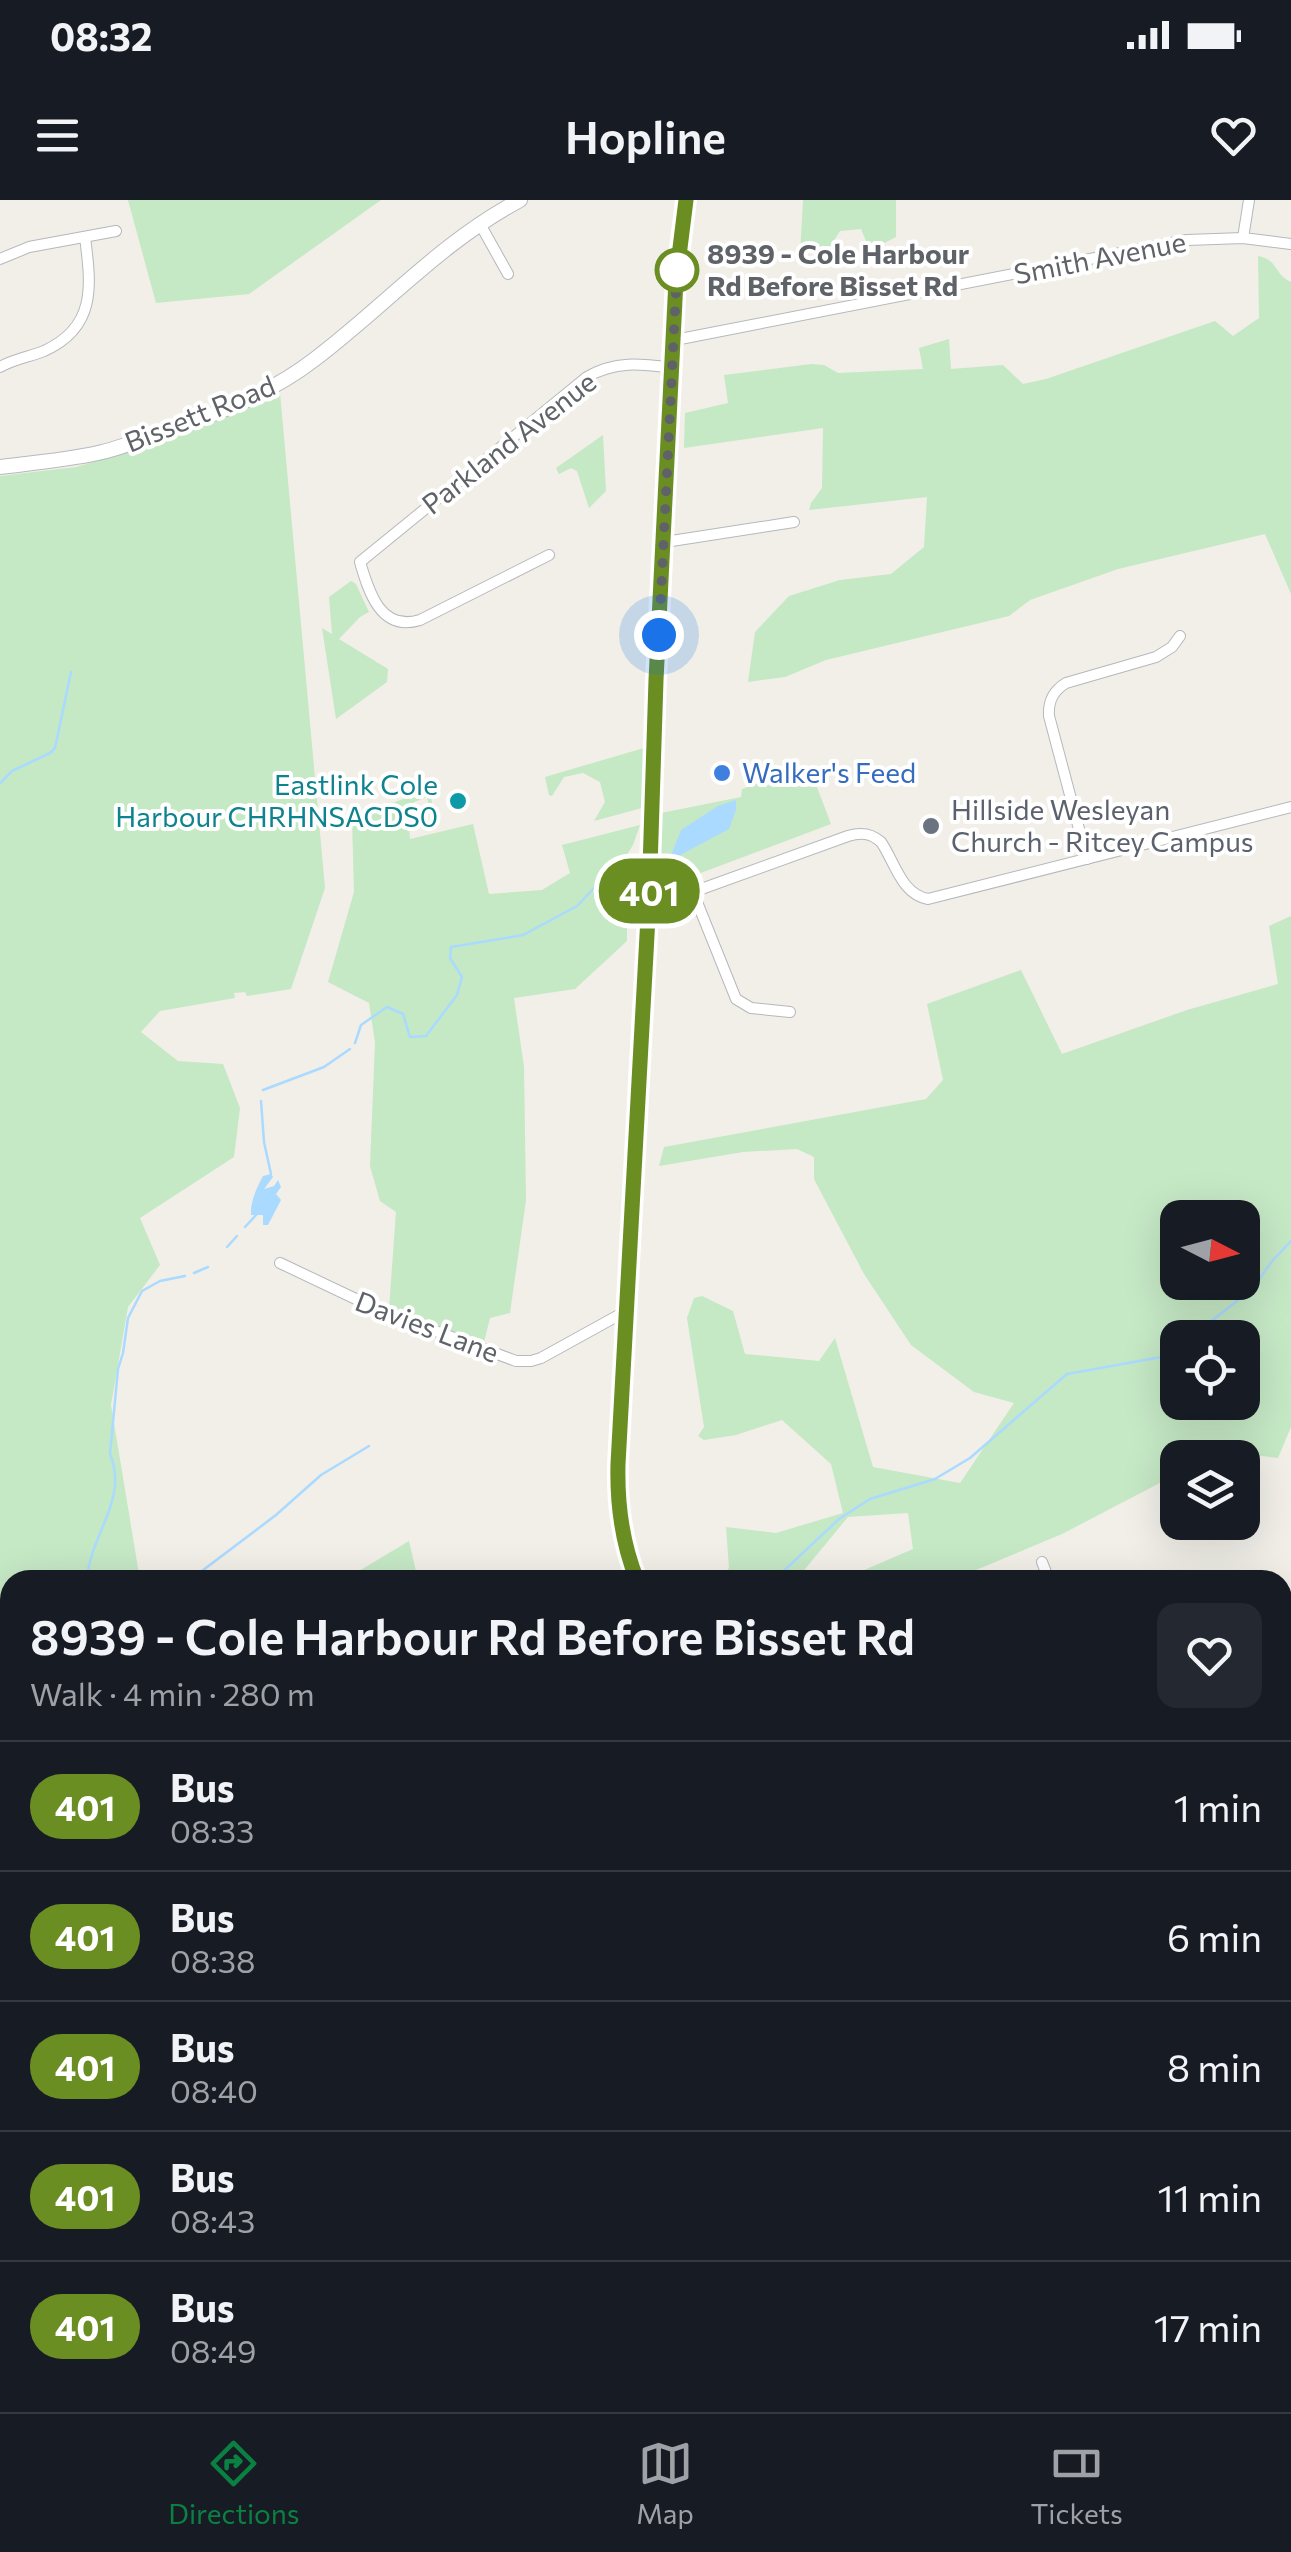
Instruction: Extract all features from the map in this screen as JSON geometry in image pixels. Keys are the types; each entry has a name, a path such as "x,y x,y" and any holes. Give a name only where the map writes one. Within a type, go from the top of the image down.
{"main road":[{"name":"Bissett Road","path":"0,468 131,444 263,393 350,333 420,268 520,200"},
{"path":"634,1570 624,1536 618,1479 676,280 686,200"}],"street":[{"path":"1243,238 1249,200"},
{"path":"480,224 508,274"},
{"path":"0,258 29,247 116,230"},
{"path":"0,368 54,346 80,322 90,292 85,236"},
{"name":"Smith Avenue","path":"674,340 1187,240 1243,238 1291,244"},
{"name":"Parkland Avenue","path":"549,555 406,624 394,622 383,613 370,592 360,562 594,372 623,364 674,368"},
{"path":"664,542 794,522"},
{"path":"1087,859 1049,716 1050,700 1066,684 1156,657 1172,648 1180,636"},
{"path":"649,899 693,892 858,834 882,842 907,888 926,899 1291,807"},
{"path":"693,892 736,999 751,1008 790,1012"},
{"name":"Davies Lane","path":"280,1262 379,1310 516,1361 540,1358 628,1310"},
{"path":"1042,1562 1045,1570"}],"green space":[{"path":"128,200 381,200 249,294 156,303"},
{"path":"803,200 896,200 896,237 870,250 861,229 840,231 830,246 814,247 800,254"},
{"path":"1258,256 1270,261 1291,282 1291,594 1265,534 1118,569 1030,600 1009,616 826,660 785,677 748,682 755,632 789,596 840,580 891,574 924,547 927,497 809,510 822,488 823,428 684,448 685,413 728,403 724,375 811,364 824,365 838,373 923,369 919,348 949,339 951,369 1003,365 1023,384 1046,379 1215,321 1233,336 1259,318"},
{"path":"280,393 325,888 291,989 247,996 245,992 234,993 235,998 160,1011 141,1032 178,1061 223,1064 240,1108 234,1157 140,1218 160,1265 128,1307 111,1405 138,1570 0,1570 0,476 76,467 166,441"},
{"path":"603,435 606,491 589,508 577,471 571,468 559,474 556,468"},
{"path":"351,581 369,612 339,639 388,669 387,682 336,719 322,628 332,634 329,597"},
{"path":"644,748 642,808 594,821 605,802 600,782 583,773 564,777 549,795 545,777"},
{"path":"756,784 817,787 831,824 658,889 661,813 741,797 742,789"},
{"path":"430,789 433,810 430,812 427,797 408,809 410,839 473,824 489,894 542,890 570,873 562,845 640,825 633,845 599,899 610,906 627,897 627,941 575,989 514,998 524,1067 526,1200 510,1313 490,1318 484,1342 389,1309 396,1212 380,1201 370,1166 375,1042 369,1003 328,982 354,892 352,818"},
{"path":"1291,916 1291,1427 1278,1458 1260,1456 1260,1440 1160,1440 1160,1483 1062,1534 976,1570 864,1570 913,1549 908,1513 848,1517 804,1570 727,1570 726,1527 776,1533 843,1513 831,1464 782,1420 736,1435 704,1440 698,1436 704,1427 687,1318 694,1298 702,1296 733,1311 745,1354 819,1361 835,1338 873,1467 960,1483 1014,1403 974,1392 911,1345 864,1274 814,1179 814,1157 797,1149 743,1152 659,1166 664,1147 926,1099 943,1080 927,1004 1021,970 1062,1054 1187,1010 1278,984 1269,926"},
{"path":"409,1541 416,1570 361,1570"}],"water":[{"path":"736,800 729,829 669,861 681,830 718,806"},
{"path":"263,1176 273,1177 264,1189 278,1180 281,1187 276,1194 281,1200 268,1225 263,1225 263,1215 251,1215 252,1205"}],"waterway":[{"path":"0,783 12,771 55,748 71,672"},
{"path":"663,870 669,861"},
{"path":"355,1043 361,1025 387,1007 403,1014 410,1037 426,1036 457,995 462,977 450,958 451,947 523,935 577,906 619,862"},
{"path":"263,1090 324,1067 350,1049"},
{"path":"261,1101 271,1174"},
{"path":"245,1227 257,1214"},
{"path":"227,1247 237,1236"},
{"path":"1213,1320 1252,1289 1291,1241"},
{"path":"194,1273 208,1267"},
{"path":"89,1570 115,1487 110,1454 118,1369 128,1318 142,1291 160,1281 185,1276"},
{"path":"785,1570 839,1519 870,1499 935,1479 970,1458 1067,1374 1160,1357"},
{"path":"203,1570 321,1475 369,1446"}],"bus line":[{"name":"401","path":"633,1570 622,1525 618,1464 649,899 676,280 686,200"}],"place":[{"name":"8939 - Cole Harbour Rd Before Bisset Rd","path":"677,270"},
{"name":"Walker's Feed","path":"722,773"},
{"name":"Eastlink Cole Harbour CHRHNSACDS0","path":"458,801"},
{"name":"Hillside Wesleyan Church - Ritcey Campus","path":"931,826"}],"route":[{"path":"659,635 677,270"}]}
